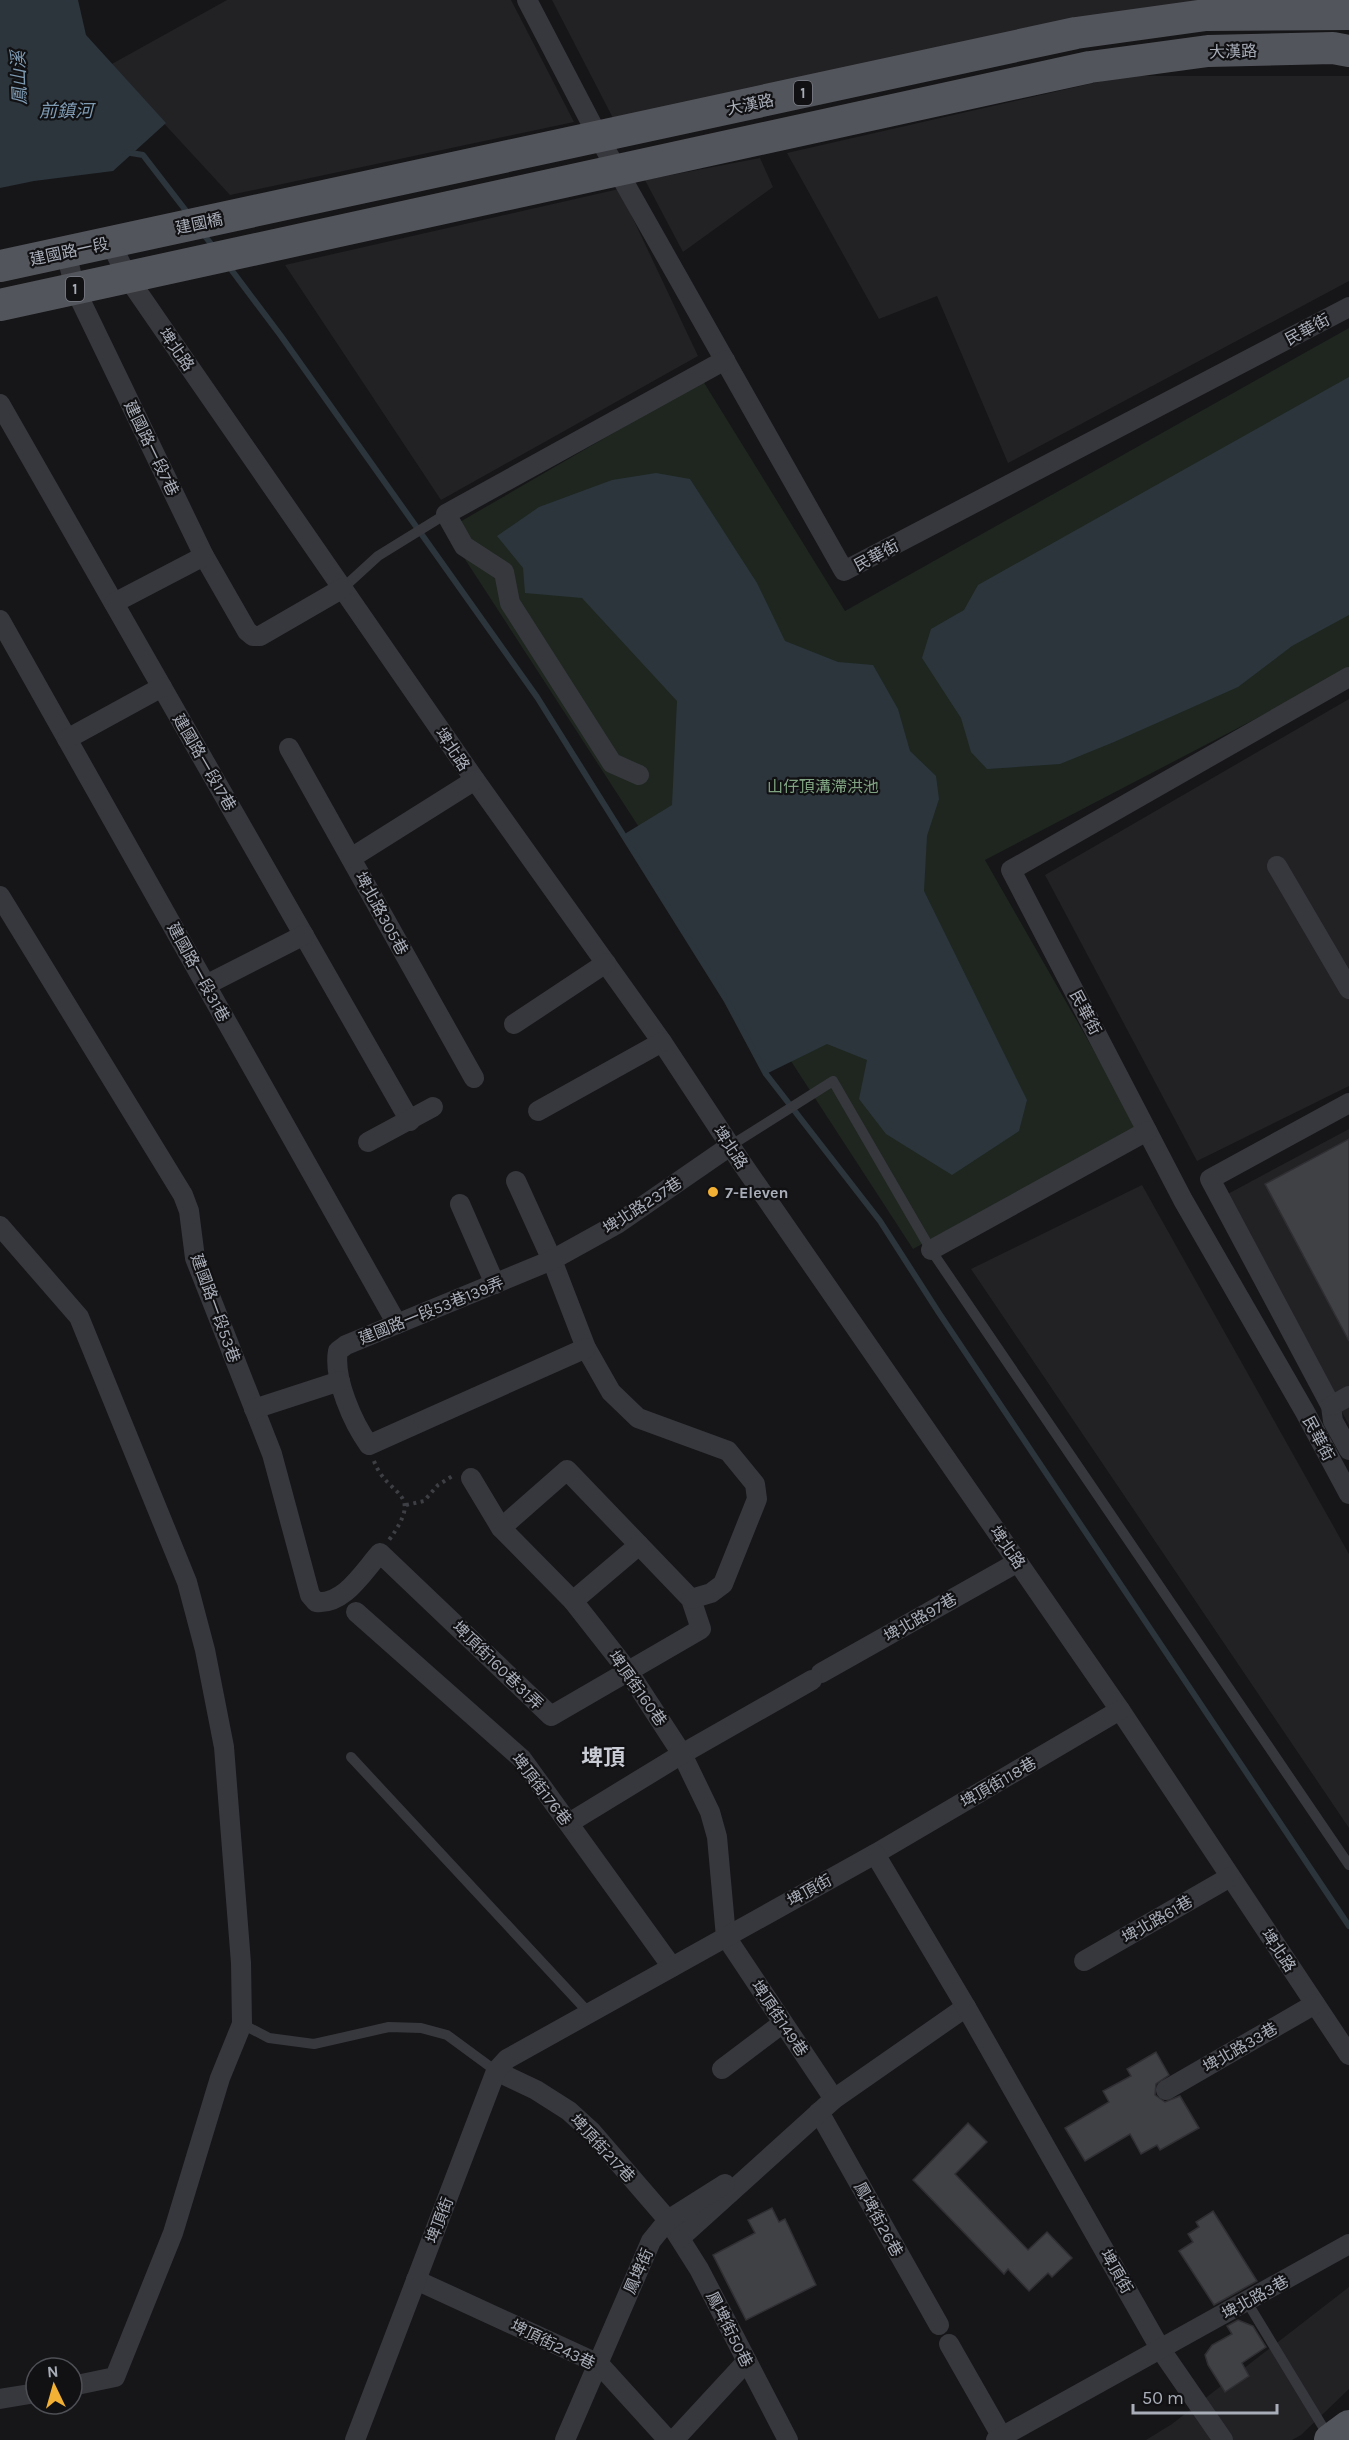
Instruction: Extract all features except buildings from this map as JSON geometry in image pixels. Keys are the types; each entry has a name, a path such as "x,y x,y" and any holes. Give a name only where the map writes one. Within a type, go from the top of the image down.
{"main road":[{"name":"大漢路","path":"262,210 1076,33 1206,15 1349,14"},
{"name":"大漢路","path":"139,276 1090,67 1208,51 1333,48 1349,51"},
{"name":"建國橋","path":"124,239 262,210"},
{"name":"建國路一段","path":"0,266 124,239"},
{"name":"1","path":"0,305 139,276"},
{"path":"1330,2440 1349,2427"}],"street":[{"name":"民華街","path":"527,0 598,138 844,571 1349,307"},
{"name":"埤北路","path":"124,239 139,276 343,588 475,780 662,1042 730,1146 1120,1710 1349,2055"},
{"name":"建國路一段7巷","path":"66,252 75,289 204,556 247,632 253,636 260,636 343,588"},
{"path":"639,775 612,762 510,603 504,572 464,546 446,514 724,360"},
{"name":"建國路一段17巷","path":"0,404 410,1120"},
{"path":"114,603 204,556"},
{"name":"建國路一段31巷","path":"0,620 398,1324"},
{"name":"民華街","path":"1349,677 1011,870 1183,1200 1305,1412 1349,1494"},
{"path":"67,739 162,687"},
{"name":"埤北路305巷","path":"290,748 474,1078"},
{"path":"351,858 475,780"},
{"path":"1277,866 1349,989"},
{"name":"建國路一段53巷","path":"0,896 183,1195 189,1211 195,1258 272,1454 310,1595 316,1602 328,1603 338,1599 380,1553"},
{"path":"206,985 304,935"},
{"path":"514,1024 606,963"},
{"path":"538,1111 662,1042"},
{"path":"1349,1103 1210,1179 1331,1406 1333,1421 1349,1450"},
{"path":"368,1142 433,1107"},
{"path":"931,1250 1147,1131"},
{"name":"埤北路237巷","path":"552,1260 617,1224 730,1146"},
{"path":"516,1181 552,1260 586,1348 611,1392 638,1418 728,1451 754,1484 757,1499 723,1584 711,1593 691,1599"},
{"path":"460,1204 495,1284"},
{"path":"0,1226 79,1317 187,1582 205,1650 224,1747 241,1964 242,2024 220,2078 173,2233 115,2377 84,2383"},
{"name":"建國路一段53巷139弄","path":"369,1445 360,1432 336,1371 338,1351 552,1260"},
{"path":"369,1445 586,1348"},
{"path":"254,1409 340,1381"},
{"path":"1331,1406 1349,1396"},
{"path":"501,1528 567,1470 691,1599 701,1629 628,1671"},
{"name":"埤頂街160巷","path":"471,1478 501,1528 573,1601 628,1671 682,1754 710,1812 717,1837 726,1937"},
{"path":"573,1601 639,1545"},
{"name":"埤頂街160巷31弄","path":"380,1553 551,1716 628,1671"},
{"name":"埤北路97巷","path":"569,1823 816,1676 1018,1562"},
{"name":"埤頂街176巷","path":"356,1612 522,1759 672,1966"},
{"name":"埤頂街118巷","path":"875,1854 1120,1710"},
{"name":"埤頂街","path":"355,2440 496,2071 507,2059 875,1854 966,2007 1161,2350 1223,2440"},
{"name":"埤北路61巷","path":"1084,1961 1230,1877"},
{"name":"埤頂街149巷","path":"726,1937 834,2099"},
{"name":"埤北路33巷","path":"1166,2090 1315,2004"},
{"name":"鳳埤街","path":"680,2238 834,2099 966,2007"},
{"path":"722,2069 783,2023"},
{"name":"埤頂街217巷","path":"496,2071 536,2090 569,2111 592,2132 668,2220"},
{"name":"鳳埤街26巷","path":"819,2112 939,2325"},
{"name":"鳳埤街","path":"565,2440 651,2241 668,2220 773,2154"},
{"name":"鳳埤街50巷","path":"668,2220 699,2270 788,2440"},
{"name":"埤北路3巷","path":"1161,2350 1349,2244"},
{"name":"埤頂街243巷","path":"416,2280 599,2364 668,2440"},
{"path":"949,2344 999,2438 1161,2350"},
{"path":"674,2440 747,2361"},
{"path":"0,2399 24,2395"}],"lane":[{"path":"343,588 378,556 446,514"},
{"path":"730,1146 833,1081 931,1250 1349,1865"},
{"path":"351,1757 589,2013"},
{"path":"242,2024 269,2038 314,2044 389,2027 422,2028 447,2035 496,2071"},
{"path":"1247,2302 1330,2440"}],"path":[{"path":"369,1445 377,1468 401,1494 406,1505 402,1522 380,1553"},
{"path":"406,1505 424,1501 438,1485 453,1475 471,1478"}],"shaded area":[{"path":"227,0 511,0 574,122 230,195 110,65"},
{"path":"552,0 1282,0 614,120"},
{"path":"1124,76 1349,76 1349,281 1008,463 937,296 879,319 787,153"},
{"path":"760,158 773,187 683,252 645,180"},
{"path":"619,189 698,356 441,500 285,265"},
{"path":"1349,699 1349,1086 1197,1161 1045,875"},
{"path":"1349,1129 1349,1425 1224,1196"},
{"path":"1142,1185 1349,1554 1349,1828 971,1269"},
{"path":"1349,2287 1349,2389 1301,2435 1292,2440 1146,2440 1172,2424"}],"green space":[{"name":"山仔頂溝滯洪池","path":"1349,328 1349,670 985,860 1137,1126 913,1249 446,530 703,381 845,611"}],"water":[{"name":"前鎮河","path":"0,0 78,0 86,35 166,123 113,171 34,181 0,188"},
{"path":"1349,377 1349,615 1292,646 1238,687 1114,742 1060,764 987,769 971,752 961,718 922,658 931,629 964,610 978,585"},
{"path":"656,473 690,479 757,583 785,641 838,662 873,665 898,709 910,751 936,776 939,799 927,836 924,891 1027,1100 1019,1131 952,1175 886,1134 859,1099 867,1060 827,1044 766,1074 727,1001 623,835 672,805 677,701 582,598 525,593 523,568 497,536 539,507 612,480"}],"waterway":[{"path":"125,152 143,155 190,216"},
{"path":"201,231 215,249"},
{"path":"227,264 281,336 537,697 727,1001 766,1074 880,1221 939,1313 1349,1926"}],"place":[{"name":"7-Eleven","path":"713,1192"}],"district":[{"name":"埤頂","path":"603,1757"}],"water label":[{"name":"鳳山溪","path":"19,78"}]}
